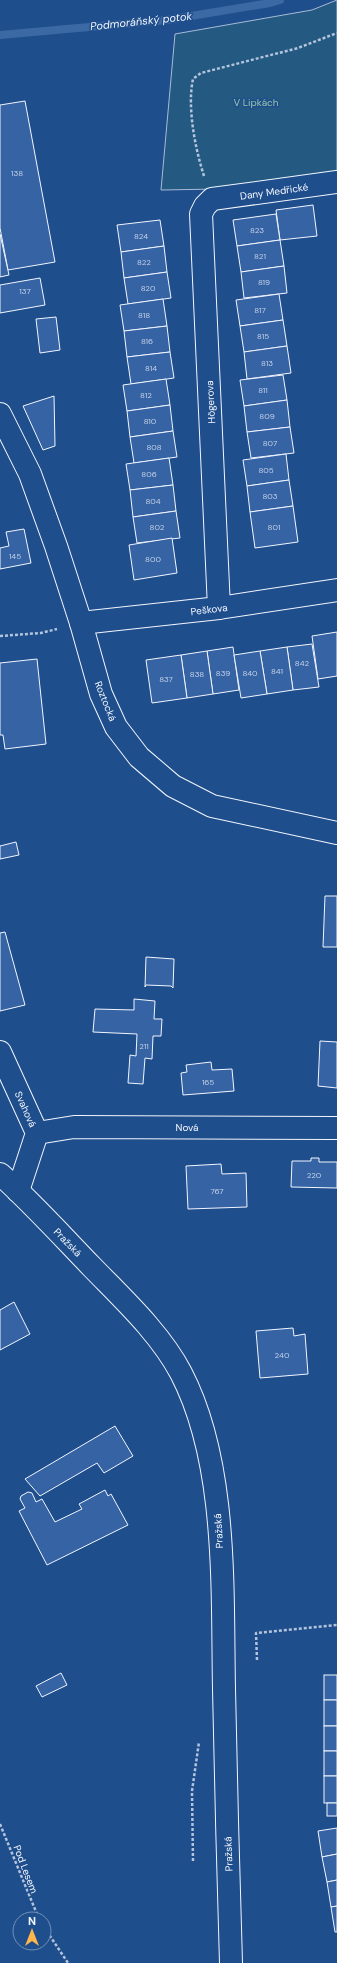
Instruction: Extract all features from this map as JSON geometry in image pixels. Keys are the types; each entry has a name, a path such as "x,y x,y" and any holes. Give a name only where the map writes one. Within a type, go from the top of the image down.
{"street":[{"name":"Dany Medřické","path":"212,199 337,182"},
{"name":"Högerova","path":"212,199 205,206 202,214 219,608"},
{"name":"Roztocká","path":"0,414 30,474 81,623 101,694 116,726 139,757 173,786 212,806 337,833"},
{"name":"Peškova","path":"81,623 219,608 337,590"},
{"name":"Svahová","path":"0,1052 37,1133 18,1190"},
{"name":"Nová","path":"37,1133 74,1127 337,1128"},
{"name":"Pražská","path":"0,1174 18,1190 122,1298 168,1351 182,1375 208,1449 215,1482 221,1583 230,1963"}],"path":[{"path":"212,199 199,158 190,94 193,79 201,73 298,48 337,33"},
{"path":"0,636 41,632"},
{"path":"257,1660 256,1633 337,1625"},
{"path":"193,1861 192,1791 200,1738"},
{"name":"Pod Lesem","path":"0,1824 36,1911"},
{"path":"52,1939 68,1963"}],"green space":[{"name":"V Lipkách","path":"337,0 337,172 218,189 161,190 175,34 312,10"}],"building":[{"path":"25,101 55,262 8,270 0,228 0,105"},
{"path":"313,205 317,236 280,240 276,210"},
{"path":"276,214 280,240 237,246 233,220"},
{"path":"160,220 164,246 121,252 117,225"},
{"path":"0,234 9,275 0,277"},
{"path":"280,240 284,266 241,272 237,246"},
{"path":"164,246 167,272 124,278 121,252"},
{"path":"284,266 287,293 244,298 241,272"},
{"path":"167,272 171,298 128,304 124,278"},
{"path":"40,278 45,305 0,313 0,285"},
{"path":"279,294 283,320 240,326 236,300"},
{"path":"163,299 167,326 124,331 120,305"},
{"path":"56,317 60,350 40,353 36,319"},
{"path":"283,320 287,346 244,352 240,326"},
{"path":"167,326 170,352 127,357 124,331"},
{"path":"287,346 291,373 247,379 244,352"},
{"path":"170,352 174,378 131,384 127,357"},
{"path":"283,375 287,400 244,406 240,380"},
{"path":"166,379 170,405 127,411 123,385"},
{"path":"54,396 55,446 43,450 23,406"},
{"path":"287,400 290,427 247,432 244,406"},
{"path":"170,405 173,431 130,437 127,411"},
{"path":"290,427 294,453 251,458 247,432"},
{"path":"173,431 177,457 134,463 130,437"},
{"path":"286,454 289,480 247,486 243,460"},
{"path":"169,458 173,485 130,490 126,464"},
{"path":"289,480 293,506 250,512 247,486"},
{"path":"173,485 176,511 133,517 130,490"},
{"path":"293,506 298,542 255,548 250,512"},
{"path":"176,511 180,538 137,543 133,517"},
{"path":"24,529 31,563 0,569 0,548 9,546 6,532"},
{"path":"172,538 177,573 134,580 129,545"},
{"path":"337,632 337,676 318,679 312,636"},
{"path":"312,644 319,687 293,690 287,647"},
{"path":"233,647 239,690 213,694 207,651"},
{"path":"287,647 293,690 267,694 260,651"},
{"path":"207,651 213,694 187,698 181,655"},
{"path":"260,651 267,694 241,698 234,655"},
{"path":"181,655 187,698 152,703 146,660"},
{"path":"37,659 46,744 5,749 3,735 0,735 0,663"},
{"path":"16,842 19,855 0,859 0,846"},
{"path":"325,896 337,896 337,947 323,947"},
{"path":"5,932 25,1005 0,1011 0,933"},
{"path":"146,957 174,959 173,988 171,986 146,985 145,987"},
{"path":"134,999 155,1001 154,1019 162,1019 161,1036 153,1036 152,1059 145,1058 143,1084 128,1083 130,1055 136,1056 137,1034 93,1032 95,1009 134,1010"},
{"path":"320,1041 337,1042 337,1088 318,1086"},
{"path":"211,1062 212,1070 232,1069 234,1091 183,1095 181,1073 187,1072 186,1065"},
{"path":"311,1158 319,1158 319,1162 337,1162 337,1188 291,1187 292,1161 311,1161"},
{"path":"221,1164 222,1174 246,1173 247,1207 188,1209 186,1166"},
{"path":"14,1302 30,1334 0,1350 0,1310"},
{"path":"293,1328 294,1336 305,1334 308,1374 260,1378 256,1331"},
{"path":"115,1426 133,1456 104,1473 97,1463 40,1496 25,1479"},
{"path":"105,1490 108,1496 111,1494 128,1525 47,1565 19,1511 25,1508 20,1499 21,1496 28,1492 32,1493 36,1502 42,1499 55,1522 82,1509 79,1504"},
{"path":"61,1673 67,1685 42,1697 36,1686"},
{"path":"324,1675 337,1675 337,1700 324,1700"},
{"path":"324,1700 337,1700 337,1726 324,1726"},
{"path":"324,1726 337,1726 337,1751 324,1751"},
{"path":"324,1751 337,1751 337,1776 324,1776"},
{"path":"324,1776 337,1776 337,1803 324,1803"},
{"path":"327,1803 337,1803 337,1816 327,1816"},
{"path":"337,1828 337,1854 322,1857 318,1831"},
{"path":"337,1854 337,1880 327,1882 322,1857"},
{"path":"337,1880 337,1906 331,1907 327,1882"},
{"path":"337,1906 337,1932 335,1932 331,1907"}],"waterway":[{"name":"Podmoráňský potok","path":"0,35 167,20 270,3 280,0"}]}
